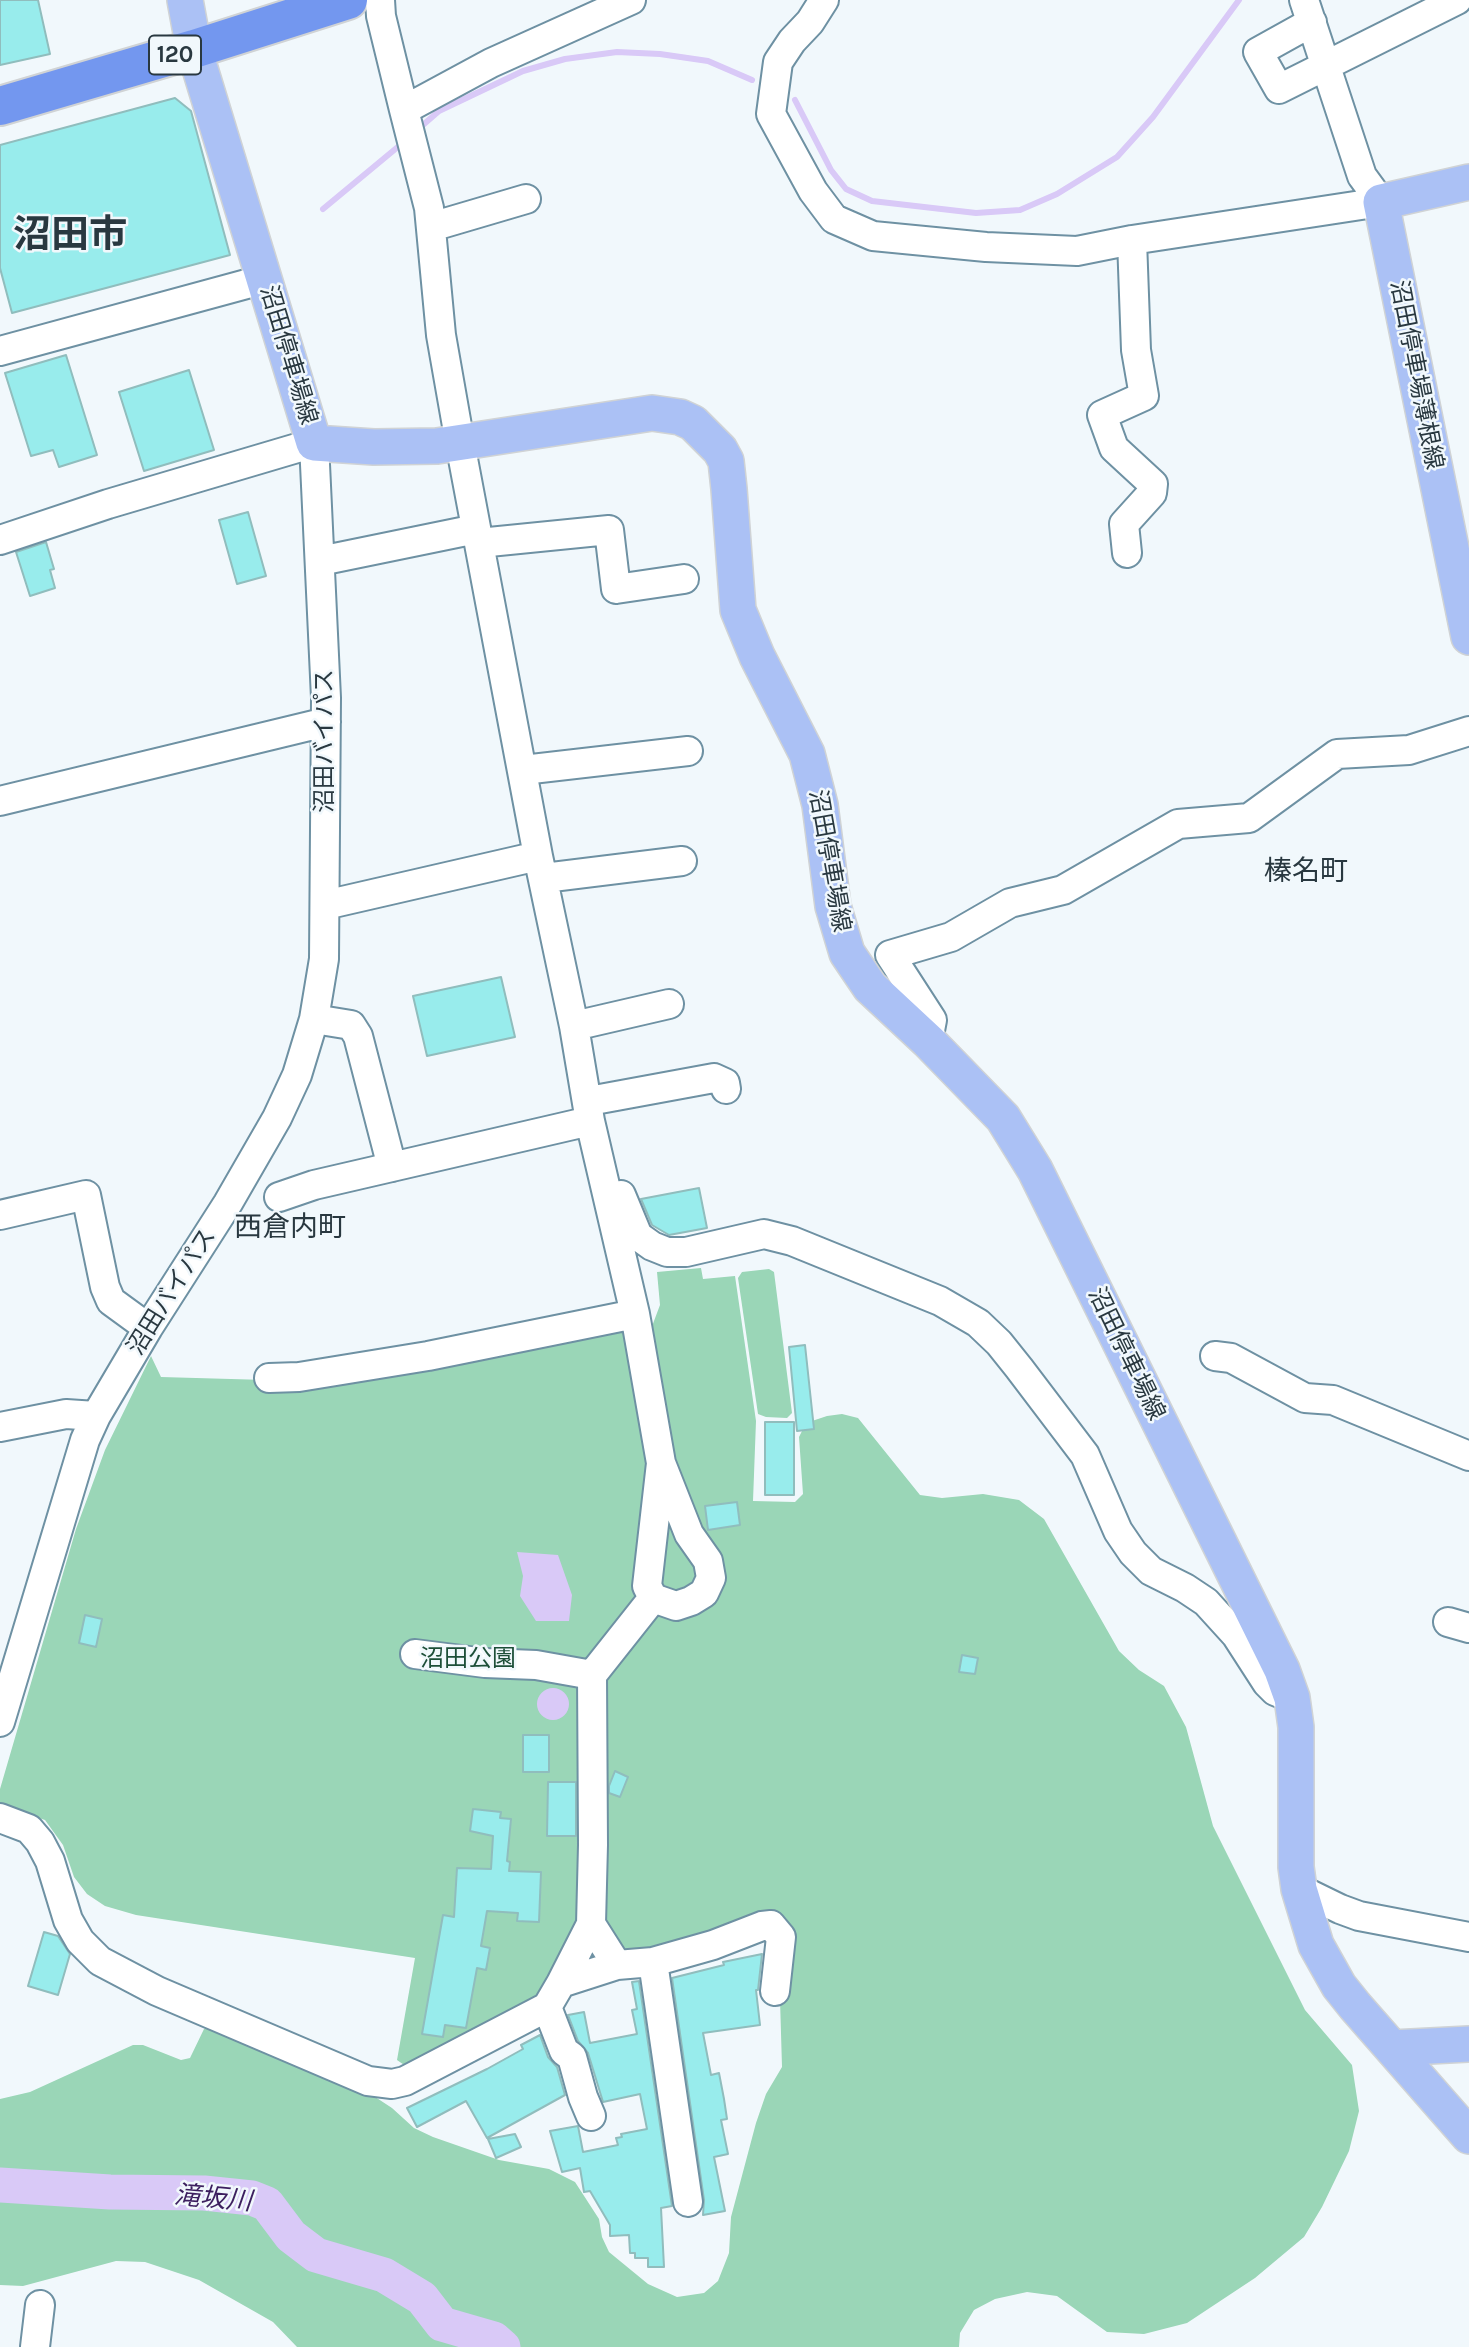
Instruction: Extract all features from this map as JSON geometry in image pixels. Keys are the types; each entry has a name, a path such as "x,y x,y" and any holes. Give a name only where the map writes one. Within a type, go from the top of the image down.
{"highway":[{"name":"120","path":"0,106 348,0"}],"main road":[{"name":"沼田停車場線","path":"185,0 194,49 314,443 374,447 437,446 652,413 693,422 713,442 726,461 738,610 757,656 807,754 820,805 833,906 847,953 870,987 928,1041 996,1111 1023,1147 1269,1644 1292,1698 1296,1727 1296,1867 1299,1889 1316,1945 1339,1986 1392,2048"},
{"path":"1381,202 1469,182"},
{"name":"沼田停車場薄根線","path":"1381,202 1469,638"},
{"path":"1392,2048 1469,2044"},
{"path":"1392,2048 1469,2136"}],"street":[{"path":"380,0 381,16 429,208 442,335 460,443 541,867 575,1026 589,1111 635,1314 661,1463 689,1534 708,1561 710,1578 704,1592 691,1601 676,1606 653,1598 647,1586 661,1463"},
{"path":"404,110 491,63 631,0"},
{"path":"824,0 778,62 771,114 813,191 834,219 873,236 986,247 1077,251 1132,240 1381,202 1362,176 1326,64 1308,11 1258,52 1279,89 1326,64 1457,0"},
{"path":"431,227 526,199"},
{"path":"1127,553 1124,524 1152,493 1153,484 1114,448 1102,415 1144,396 1136,350 1132,240"},
{"path":"0,351 265,279"},
{"path":"0,540 108,504 314,443"},
{"name":"沼田バイパス","path":"0,1722 4,1688 85,1440 96,1416 148,1328 228,1203 277,1118 297,1075 314,1019 324,959 326,722 314,443"},
{"path":"320,561 478,536 609,530 616,589 684,579"},
{"path":"0,801 326,722"},
{"path":"928,1041 932,1020 890,955 951,937 1010,903 1063,890 1178,824 1248,818 1337,754 1409,750 1469,730"},
{"path":"523,770 688,751"},
{"path":"325,905 541,867 682,861"},
{"path":"575,1026 669,1004"},
{"path":"314,1019 351,1025 358,1036 392,1167"},
{"path":"279,1197 314,1185 392,1167 714,1078 725,1083 726,1089"},
{"path":"603,1178 617,1186 638,1236 667,1252 685,1252 764,1234 792,1241 940,1301 978,1323 999,1343 1084,1455 1118,1531 1133,1553 1151,1571 1206,1602 1236,1635 1267,1683 1275,1691 1292,1698"},
{"path":"0,1214 86,1195 105,1287 111,1301 148,1328"},
{"path":"269,1378 311,1375 428,1356 635,1314"},
{"path":"1215,1356 1231,1358 1305,1398 1334,1400 1469,1456"},
{"path":"0,1427 66,1414 96,1416"},
{"path":"0,1818 29,1829 40,1842 50,1861 68,1920 80,1941 100,1961 157,1991 368,2081 392,2084 405,2081 547,2007 561,1983 591,1924 592,1675 653,1598"},
{"path":"415,1654 485,1663 536,1665 592,1675"},
{"path":"1299,1889 1359,1916 1469,1937"},
{"path":"591,1924 617,1965"},
{"path":"561,1983 617,1965 653,1962 771,1925 781,1937 775,1991"},
{"path":"653,1962 688,2202"},
{"path":"547,2007 564,2051 572,2057 591,2116"},
{"path":"35,2347 40,2305"}],"green space":[{"name":"沼田公園","path":"701,1268 703,1279 735,1276 756,1421 753,1501 795,1502 803,1494 799,1437 806,1423 842,1414 858,1418 920,1495 942,1498 983,1494 1019,1500 1044,1519 1119,1651 1139,1670 1164,1686 1186,1727 1213,1826 1305,2010 1352,2065 1359,2111 1349,2151 1304,2237 1255,2278 1187,2323 1144,2334 1107,2332 1057,2296 1027,2292 995,2299 974,2310 960,2333 959,2347 297,2347 273,2322 199,2280 145,2262 116,2261 23,2286 0,2285 0,2099 30,2092 133,2045 143,2045 181,2060 190,2058 204,2029 215,2026 366,2091 392,2108 414,2128 433,2137 499,2160 549,2169 575,2182 599,2219 602,2237 609,2252 648,2284 677,2297 704,2293 718,2281 729,2253 731,2217 756,2123 766,2094 782,2067 780,1999 784,1937 752,1931 532,2002 407,2067 397,2060 415,1958 136,1915 105,1906 87,1894 74,1877 63,1845 45,1820 0,1805 0,1789 76,1529 105,1450 151,1356 161,1377 266,1380 611,1324 651,1329 660,1305 657,1272"},
{"path":"769,1269 774,1272 792,1413 787,1418 758,1414 738,1278 742,1272"}],"shaded area":[{"path":"517,1552 558,1555 572,1595 569,1621 536,1621 520,1596 523,1576"},
{"path":"553,1688 565,1692 569,1704 565,1716 553,1720 541,1716 537,1704 541,1692"}],"building":[{"path":"0,0 38,0 50,54 0,65"},
{"path":"175,98 191,111 230,255 12,313 0,268 0,145"},
{"path":"66,355 97,455 59,467 53,450 31,456 5,373"},
{"path":"189,370 214,450 144,471 119,392"},
{"path":"248,512 266,576 237,584 219,520"},
{"path":"46,542 54,569 50,570 55,588 30,596 16,552"},
{"path":"501,977 515,1037 427,1056 413,996"},
{"path":"699,1188 707,1228 669,1235 652,1225 641,1199"},
{"path":"805,1345 814,1429 797,1431 789,1347"},
{"path":"765,1422 794,1422 794,1495 765,1495"},
{"path":"737,1502 740,1525 708,1530 705,1506"},
{"path":"85,1615 102,1619 96,1647 79,1643"},
{"path":"962,1655 978,1658 975,1674 959,1672"},
{"path":"523,1735 549,1735 549,1772 523,1772"},
{"path":"615,1771 628,1777 620,1797 609,1793"},
{"path":"548,1782 576,1782 576,1836 547,1836"},
{"path":"473,1809 501,1812 500,1818 511,1819 507,1861 510,1862 509,1871 541,1872 539,1922 517,1921 518,1913 487,1911 481,1946 490,1948 486,1970 477,1968 466,2028 445,2025 443,2037 422,2034 443,1915 454,1917 457,1868 491,1869 493,1836 470,1831"},
{"path":"44,1932 58,1936 70,1954 58,1995 28,1986"},
{"path":"762,1954 756,1990 760,2025 703,2033 711,2075 719,2073 727,2119 721,2120 728,2154 714,2157 725,2211 703,2215 704,2200 672,1978 724,1965 723,1962"},
{"path":"639,1981 672,2206 661,2208 664,2267 648,2267 648,2258 635,2258 635,2253 630,2253 629,2235 610,2236 610,2225 590,2191 584,2192 580,2168 562,2172 550,2131 578,2126 583,2152 618,2145 616,2138 622,2137 621,2134 647,2129 640,2094 603,2102 588,2053 578,2041 568,2015 584,2012 590,2043 637,2034 632,2010 637,2009 632,1982"},
{"path":"540,2035 548,2057 557,2067 565,2095 487,2138 466,2101 417,2127 407,2108 487,2069 523,2049 521,2045"},
{"path":"515,2134 521,2147 496,2158 488,2139"}],"waterway":[{"path":"795,100 831,170 846,189 872,201 976,213 1020,210 1057,194 1117,157 1153,117 1239,0"},
{"path":"416,131 439,111 523,71 565,59 617,52 660,54 708,61 752,80"},
{"path":"323,209 405,141"},
{"name":"滝坂川","path":"0,2185 110,2192 204,2193 252,2198 267,2204 291,2236 316,2255 384,2275 422,2298 442,2324 494,2339 503,2347"}],"district":[{"name":"沼田市","path":"70,236"},
{"name":"榛名町","path":"1306,872"},
{"name":"西倉内町","path":"290,1228"}]}
